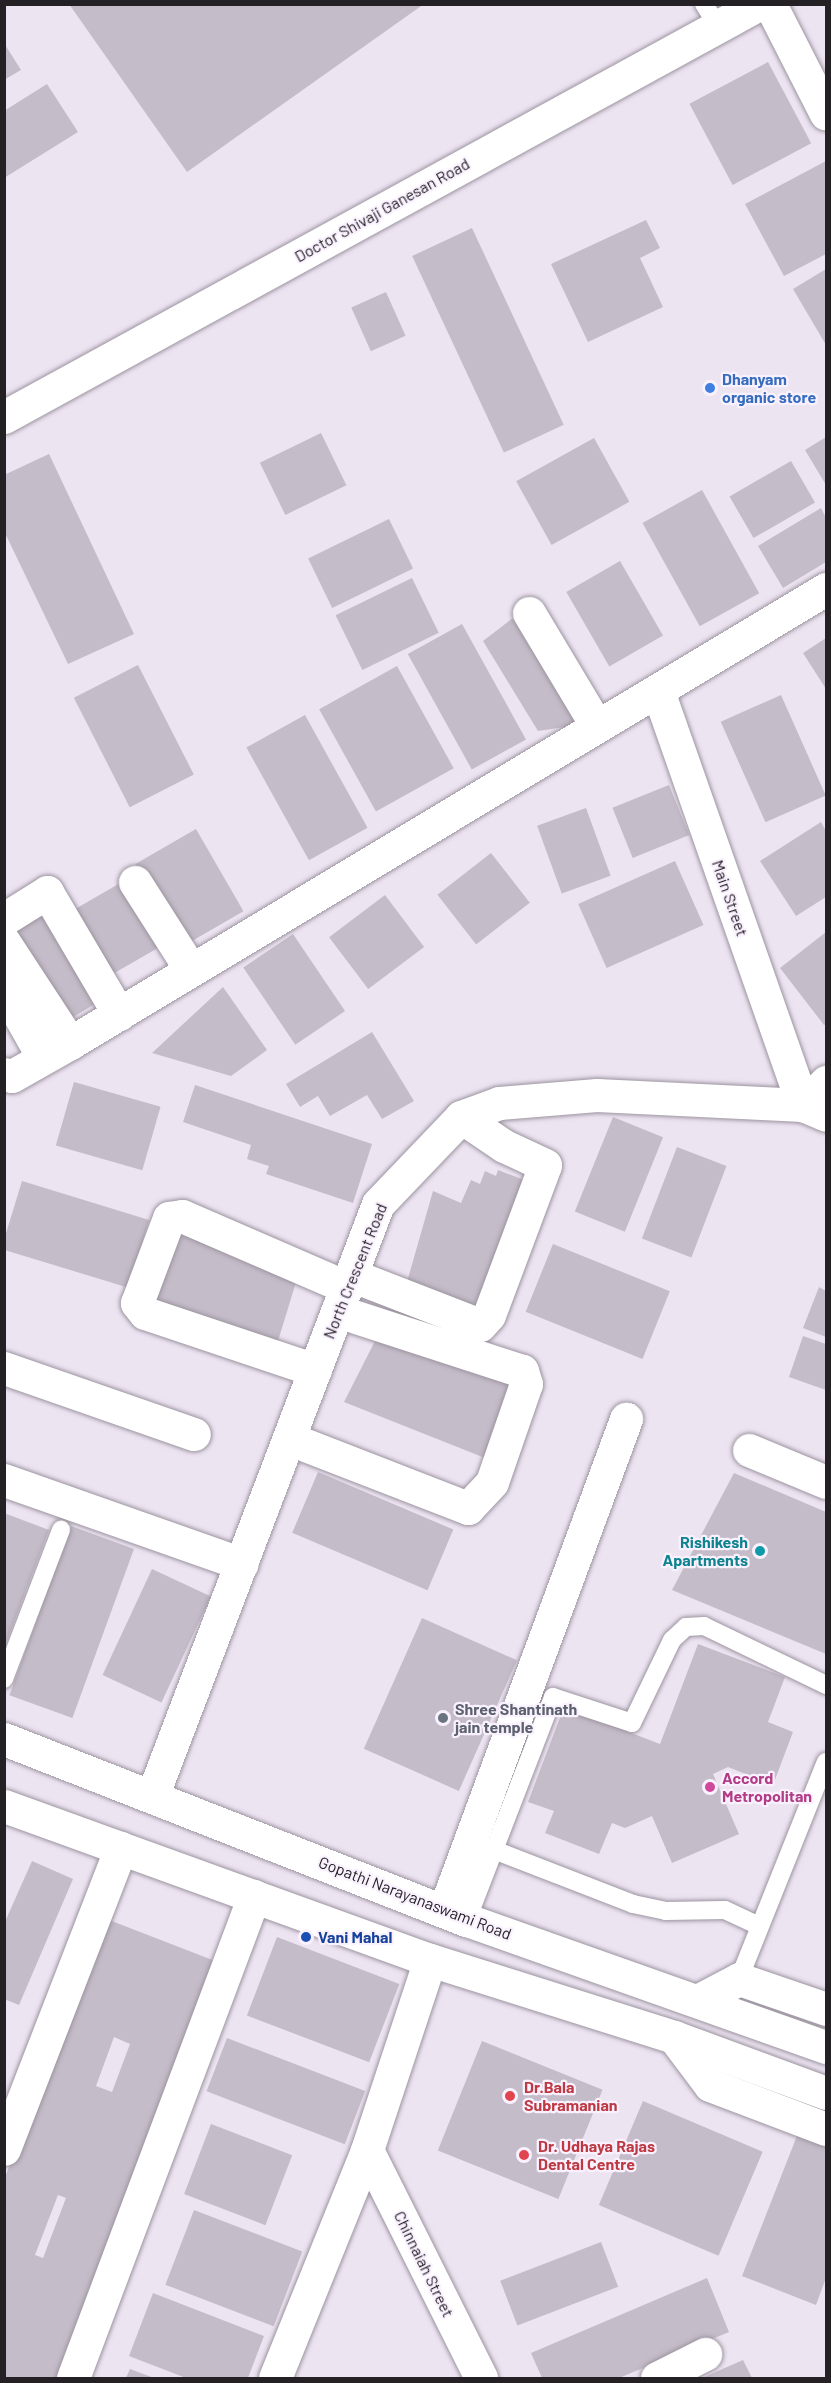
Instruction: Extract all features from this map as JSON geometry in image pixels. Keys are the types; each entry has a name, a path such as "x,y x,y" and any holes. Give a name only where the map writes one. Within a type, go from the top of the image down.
{"street":[{"name":"Doctor Shivaji Ganesan Road","path":"4,417 711,15 759,4"},
{"path":"770,4 826,114"},
{"path":"4,1074 12,1076 119,1014 596,725 826,590"},
{"path":"529,613 596,725"},
{"name":"Main Street","path":"657,691 815,1110"},
{"path":"135,882 191,970"},
{"path":"4,920 47,892 119,1014"},
{"path":"4,942 56,1050"},
{"path":"4,988 56,1050"},
{"path":"815,1110 826,1082"},
{"name":"North Crescent Road","path":"153,1794 378,1203 461,1117 499,1103 597,1095 815,1110"},
{"path":"345,1291 480,1325 489,1315 545,1166 461,1117"},
{"path":"290,1439 468,1508 492,1482 526,1384 522,1371 182,1215 169,1218 137,1303 145,1313 315,1370"},
{"path":"4,1368 194,1434"},
{"path":"456,1915 626,1419"},
{"path":"748,1450 826,1482"},
{"path":"4,1480 242,1564"},
{"name":"Gopathi Narayanaswami Road","path":"4,1739 153,1794 456,1915 826,2047"},
{"path":"4,1806 430,1960 674,2037 826,2093"},
{"path":"4,2149 121,1848"},
{"path":"73,2379 254,1896"},
{"path":"275,2379 367,2150 430,1960"},
{"path":"699,2000 739,1979 826,2008"},
{"path":"674,2037 710,2085 826,2129"},
{"name":"Chinnaiah Street","path":"367,2150 481,2379"},
{"path":"657,2379 705,2354"}],"lane":[{"path":"4,1679 61,1530"},
{"path":"456,1915 494,1850 553,1697 632,1723 672,1640 686,1627 704,1626 826,1685"},
{"path":"739,1979 826,1762"},
{"path":"494,1850 633,1904 666,1911 725,1910 760,1926"}],"building":[{"path":"69,4 139,6 424,4 187,172"},
{"path":"4,43 21,70 4,80"},
{"path":"768,62 811,143 733,185 689,104"},
{"path":"47,84 78,132 4,178 4,111"},
{"path":"826,161 826,254 784,276 745,204"},
{"path":"646,220 660,248 640,258 663,307 588,342 551,264"},
{"path":"472,228 564,425 504,453 412,256"},
{"path":"826,269 826,345 793,289"},
{"path":"386,292 406,336 371,351 351,307"},
{"path":"321,433 346,485 285,515 260,463"},
{"path":"826,437 826,485 805,450"},
{"path":"594,438 629,502 552,545 516,481"},
{"path":"49,454 134,634 68,664 4,531 4,475"},
{"path":"791,461 815,503 754,538 730,496"},
{"path":"702,490 759,593 700,626 643,523"},
{"path":"821,508 826,518 826,562 783,588 758,546"},
{"path":"389,519 413,568 332,608 308,558"},
{"path":"620,561 663,635 609,666 566,592"},
{"path":"412,578 439,633 362,670 336,615"},
{"path":"513,618 578,725 538,731 483,641"},
{"path":"462,624 526,739 472,770 408,654"},
{"path":"826,638 826,689 803,653"},
{"path":"138,665 194,775 130,807 74,698"},
{"path":"397,666 454,768 376,811 319,709"},
{"path":"781,695 826,795 765,822 721,722"},
{"path":"305,715 368,828 309,860 246,747"},
{"path":"669,785 689,835 633,858 612,808"},
{"path":"586,808 611,876 562,893 537,826"},
{"path":"821,822 826,831 826,897 796,916 760,861"},
{"path":"196,829 244,911 183,946 135,864"},
{"path":"491,853 530,903 476,945 437,895"},
{"path":"675,861 703,925 607,968 578,904"},
{"path":"122,882 160,947 112,974 74,910"},
{"path":"385,895 424,947 368,989 329,937"},
{"path":"45,909 98,1002 65,1022 4,930"},
{"path":"826,932 826,1024 824,1025 780,968"},
{"path":"293,934 345,1011 295,1045 243,968"},
{"path":"223,987 267,1050 231,1076 152,1053"},
{"path":"372,1032 414,1101 382,1119 367,1095 330,1116 318,1096 300,1107 286,1084"},
{"path":"74,1082 161,1107 142,1170 56,1145"},
{"path":"195,1085 372,1144 353,1203 266,1174 269,1166 247,1159 251,1145 183,1122"},
{"path":"613,1117 663,1137 625,1232 575,1212"},
{"path":"677,1147 726,1166 691,1257 642,1238"},
{"path":"498,1170 529,1182 476,1307 407,1282 433,1191 461,1203 471,1180 480,1184 485,1171 496,1176"},
{"path":"22,1181 149,1220 128,1288 4,1250 4,1240"},
{"path":"169,1229 300,1269 276,1347 145,1306"},
{"path":"553,1244 670,1291 642,1359 526,1312"},
{"path":"819,1287 826,1291 826,1337 803,1328"},
{"path":"803,1336 826,1344 826,1390 789,1377"},
{"path":"375,1341 511,1385 485,1458 344,1402"},
{"path":"318,1472 453,1529 428,1590 292,1533"},
{"name":"Rishikesh Apartments","path":"734,1473 826,1512 826,1654 672,1590"},
{"path":"4,1513 49,1530 5,1646 4,1646"},
{"path":"71,1526 134,1549 72,1718 9,1695"},
{"path":"152,1569 211,1596 161,1703 103,1675"},
{"path":"422,1618 517,1660 459,1791 364,1749"},
{"path":"698,1644 785,1677 768,1722 793,1732 773,1785 728,1767 713,1774 739,1834 672,1863 652,1816 625,1828 612,1823 599,1854 545,1833 554,1811 528,1802 564,1707 660,1744"},
{"path":"32,1861 73,1879 19,2005 4,1999 4,1924"},
{"path":"104,1918 215,1961 56,2378 4,2378 4,2180","holes":["114,2037 130,2044 112,2092 96,2086","58,2195 66,2198 43,2258 35,2255"]},
{"path":"277,1937 399,1984 369,2062 247,2015"},
{"path":"227,2038 365,2091 345,2144 207,2091"},
{"path":"482,2041 603,2090 558,2199 438,2150"},
{"path":"643,2101 763,2152 719,2256 599,2205"},
{"path":"802,2123 826,2133 826,2278 816,2305 742,2276"},
{"path":"211,2124 292,2155 265,2225 184,2194"},
{"path":"194,2210 302,2252 274,2326 165,2285"},
{"path":"601,2242 618,2287 517,2326 500,2281"},
{"path":"707,2278 729,2332 619,2378 542,2378 531,2353"},
{"path":"153,2293 264,2336 248,2378 186,2378 129,2356"},
{"path":"743,2360 752,2378 702,2378"},
{"path":"130,2369 154,2378 126,2378"}],"place":[{"name":"Dhanyam organic store","path":"710,388"},
{"name":"Rishikesh Apartments","path":"760,1551"},
{"name":"Shree Shantinath jain temple","path":"443,1718"},
{"name":"Accord Metropolitan","path":"710,1787"},
{"name":"Vani Mahal","path":"306,1937"},
{"name":"Dr.Bala Subramanian","path":"510,2096"},
{"name":"Dr. Udhaya Rajas Dental Centre","path":"524,2155"}]}
